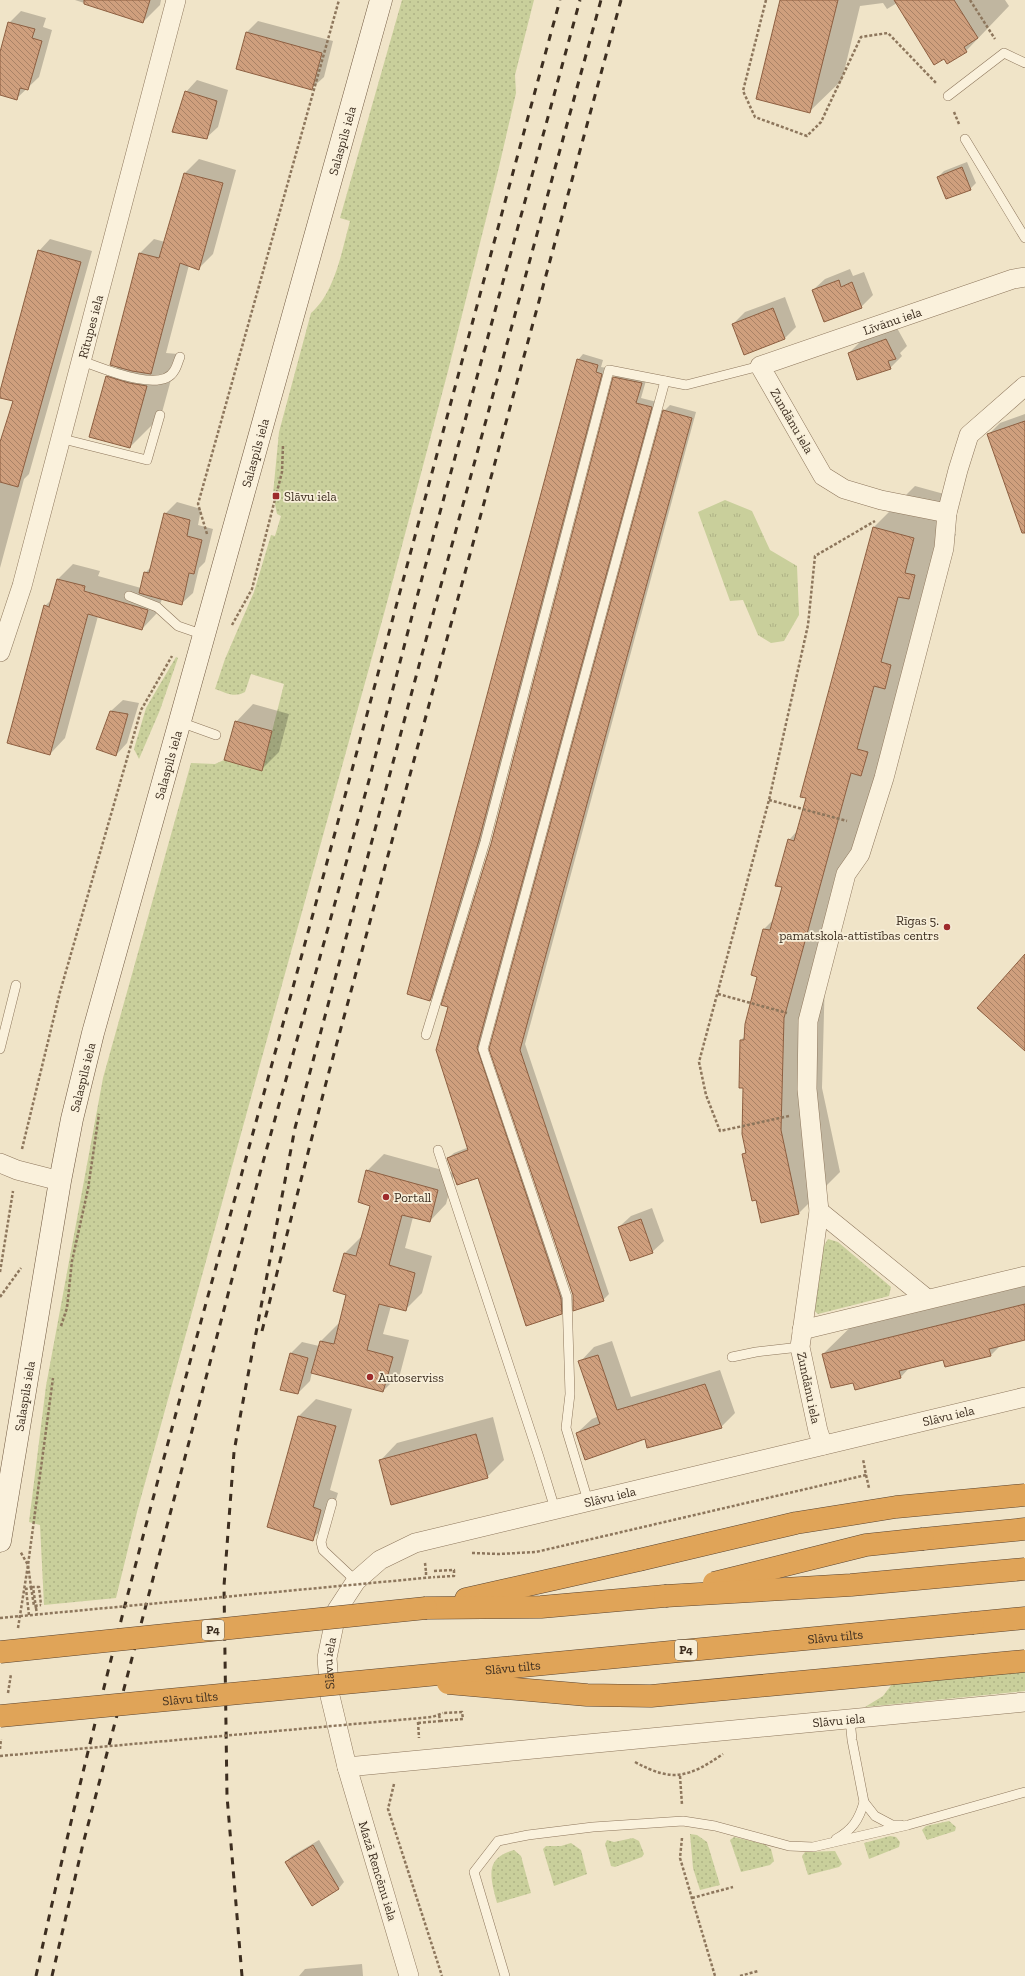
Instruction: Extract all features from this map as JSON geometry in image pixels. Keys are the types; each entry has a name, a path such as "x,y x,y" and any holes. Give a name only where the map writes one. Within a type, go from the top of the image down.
{"highway":[{"path":"426,1608 796,1523 896,1507 1025,1495"},
{"path":"665,1596 866,1545 1025,1530"},
{"name":"P4","path":"0,1652 426,1608 541,1607 665,1596 851,1585 1025,1569"},
{"name":"Slāvu tilts","path":"0,1716 541,1663 1025,1618"},
{"path":"399,1678 587,1695 652,1696 1025,1662"}],"street":[{"name":"Rītupes iela","path":"0,652 22,586 59,438 82,362 176,0"},
{"name":"Salaspils iela","path":"0,1541 60,1180 72,1119 93,1033 180,722 194,632 381,0"},
{"name":"Līvānu iela","path":"760,366 1013,278 1025,276"},
{"name":"Zundānu iela","path":"760,366 823,476 844,489 873,498 948,513"},
{"path":"1025,387 969,435 958,470 948,513 944,548 884,778 860,854 846,874 808,1021 807,1089 819,1211 801,1338 926,1298 1025,1276"},
{"path":"8,1166 60,1180"},
{"path":"819,1211 926,1298"},
{"name":"Zundānu iela","path":"801,1338 818,1431 823,1445"},
{"name":"Slāvu iela","path":"1025,1397 415,1543 380,1560 356,1581 337,1610 327,1658 330,1696 347,1767 1025,1702"},
{"name":"Mazā Rencēnu iela","path":"347,1767 409,1976"}],"lane":[{"path":"948,96 1004,53 1025,63"},
{"path":"965,139 1025,238"},
{"path":"82,362 149,382 164,380 174,372 180,357"},
{"path":"426,1035 485,842 609,370 686,386 760,366"},
{"path":"588,1501 566,1428 570,1394 567,1297 483,1049 664,381"},
{"path":"59,438 147,460 160,415"},
{"path":"129,596 157,607 178,626 194,632"},
{"path":"180,722 216,734"},
{"path":"0,1049 16,985"},
{"path":"438,1150 555,1509"},
{"path":"732,1358 801,1338"},
{"path":"332,1503 321,1542 323,1550 356,1581"},
{"path":"850,1719 852,1740 864,1802 875,1816 892,1824 908,1825"},
{"path":"505,1976 474,1872 498,1841 528,1835 593,1827 683,1821 715,1826 800,1848 824,1846 908,1825 1025,1792"},
{"path":"824,1846 847,1833 859,1819 864,1802"}],"path":[{"path":"208,541 198,504 339,0"},
{"path":"766,0 743,92 755,117 807,136 821,122 861,37 888,33 948,96 965,139"},
{"path":"970,0 1004,53"},
{"path":"229,631 252,589 276,496"},
{"path":"810,1112 720,1131 706,1095 700,1062 769,800 808,625 814,556 877,520"},
{"path":"0,1272 8,1166 141,710 174,654 194,632"},
{"path":"769,800 869,827"},
{"path":"718,994 792,1015"},
{"path":"61,1327 67,1308 72,1260 88,1189 100,1112"},
{"path":"37,1614 33,1587 39,1587 41,1605 34,1606 28,1565 54,1372"},
{"path":"862,1455 870,1489"},
{"path":"470,1553 499,1554 536,1552 866,1474"},
{"path":"420,1564 433,1561"},
{"path":"425,1562 426,1577"},
{"path":"0,1618 426,1577 454,1576 454,1570 434,1571"},
{"path":"29,1615 26,1588 31,1587"},
{"path":"0,1756 432,1717 439,1714 462,1712 463,1719 418,1723"},
{"path":"439,1714 440,1721"},
{"path":"637,1758 629,1759 660,1773 680,1776 696,1770 725,1752"},
{"path":"680,1776 683,1821 680,1858 715,1976"},
{"path":"400,1781 394,1783 388,1809 442,1976"},
{"path":"692,1898 733,1886"},
{"path":"740,1976 758,1971"}],"green space":[{"path":"402,0 534,0 515,75 516,93 499,167 448,371 385,610 137,1512 116,1598 44,1605 40,1525 29,1522 46,1386 103,1078 191,763 215,764 224,760 262,771 284,684 251,674 245,692 241,694 234,695 215,689 225,659 254,592 271,535 275,536 281,516 277,514 273,494 279,432 311,313 326,294 332,283 340,258 350,221 340,218"},
{"path":"725,500 752,511 770,550 797,566 799,615 784,641 771,643 758,635 743,600 730,601 698,512"},
{"path":"176,657 178,658 160,710 139,759 134,749 146,708"},
{"path":"828,1239 838,1242 891,1287 889,1296 818,1314 810,1307 822,1249"},
{"path":"1025,1668 1025,1691 865,1707 883,1696 892,1684"},
{"path":"949,1821 956,1827 955,1831 927,1840 922,1830 926,1826"},
{"path":"690,1834 697,1835 707,1842 720,1885 700,1890 693,1868"},
{"path":"890,1836 896,1837 900,1842 899,1847 869,1859 864,1843"},
{"path":"734,1837 764,1844 771,1849 774,1861 770,1865 741,1872 730,1840"},
{"path":"633,1838 639,1841 644,1854 642,1857 615,1867 611,1866 605,1844 607,1840 614,1842"},
{"path":"571,1843 581,1850 587,1874 554,1886 543,1849 546,1846 561,1846"},
{"path":"514,1850 521,1856 531,1893 497,1903 492,1878 493,1864 497,1858"},
{"path":"835,1851 842,1864 839,1867 808,1875 802,1856 805,1852"}],"building":[{"path":"84,0 150,0 143,23 84,4"},
{"path":"780,0 838,0 810,113 756,99"},
{"path":"894,0 954,0 978,38 964,47 967,52 947,64 944,59 934,65"},
{"path":"8,22 35,29 32,38 42,41 28,90 20,88 17,100 0,95 0,52"},
{"path":"246,32 322,53 312,90 236,69"},
{"path":"185,91 217,101 207,139 172,132"},
{"path":"962,167 971,190 946,199 937,177"},
{"path":"184,173 223,183 199,270 180,263 151,374 110,365 139,253 159,258"},
{"path":"38,250 81,262 18,487 0,482 0,442 13,401 0,398 0,391"},
{"path":"839,280 841,287 852,282 862,308 824,322 812,290"},
{"path":"773,308 785,339 744,355 732,324"},
{"path":"886,339 896,359 888,361 891,369 857,380 848,353"},
{"path":"577,359 598,365 596,372 602,374 479,840 430,1001 407,994"},
{"path":"106,376 129,383 147,386 130,448 89,437"},
{"path":"613,377 642,383 636,403 652,407 477,1048 561,1298 562,1314 526,1326 478,1178 457,1185 447,1158 468,1150 436,1050 448,1007 441,1005 491,844"},
{"path":"663,410 692,418 520,1050 604,1301 573,1311 573,1295 489,1049"},
{"path":"1025,421 1025,533 1022,533 987,434"},
{"path":"164,513 190,520 187,536 202,540 194,574 189,573 182,605 139,593 144,572 149,573"},
{"path":"873,527 914,538 905,573 915,575 909,599 898,597 881,662 891,665 885,689 874,686 857,749 868,752 861,776 851,773 784,1018 781,1130 799,1214 761,1223 756,1200 752,1201 742,1154 746,1153 742,1134 743,1088 739,1088 740,1040 744,1040 745,1024 757,977 751,975 763,929 770,930 782,887 775,886 788,839 794,841 806,798 800,797"},
{"path":"57,579 85,586 84,591 148,610 142,630 88,614 50,755 7,743 44,605 49,607"},
{"path":"110,711 128,714 116,756 96,749"},
{"path":"235,721 272,731 262,771 224,760"},
{"path":"1025,954 1025,1051 977,1008"},
{"path":"366,1170 438,1190 430,1222 402,1215 389,1265 415,1273 406,1311 379,1304 367,1350 393,1357 383,1392 311,1373 320,1341 334,1344 346,1295 333,1291 344,1253 356,1256 370,1206 358,1202"},
{"path":"641,1219 653,1253 630,1261 618,1227"},
{"path":"1025,1304 1025,1340 989,1349 991,1356 945,1367 943,1360 899,1371 901,1378 855,1390 853,1383 831,1388 822,1354"},
{"path":"290,1353 308,1358 298,1394 280,1390"},
{"path":"598,1355 617,1410 705,1384 722,1428 647,1448 645,1439 585,1460 576,1433 600,1424 578,1361"},
{"path":"298,1416 336,1426 313,1507 321,1510 313,1541 267,1527"},
{"path":"476,1434 488,1478 391,1505 379,1460"},
{"path":"313,1845 339,1889 312,1906 285,1862"}],"railway":[{"path":"36,1976 91,1738 152,1502 560,0"},
{"path":"52,1976 83,1844 260,1173 368,784 422,578 580,0"},
{"path":"242,1976 227,1796 224,1586 234,1452 241,1412 295,1128 421,658 601,0"},
{"path":"262,1331 326,1083 621,0"}],"place":[{"name":"Slāvu iela","path":"276,496"},
{"name":"Rīgas 5. pamatskola-attīstības centrs","path":"947,927"},
{"name":"Portall","path":"386,1197"},
{"name":"Autoserviss","path":"370,1377"}]}
